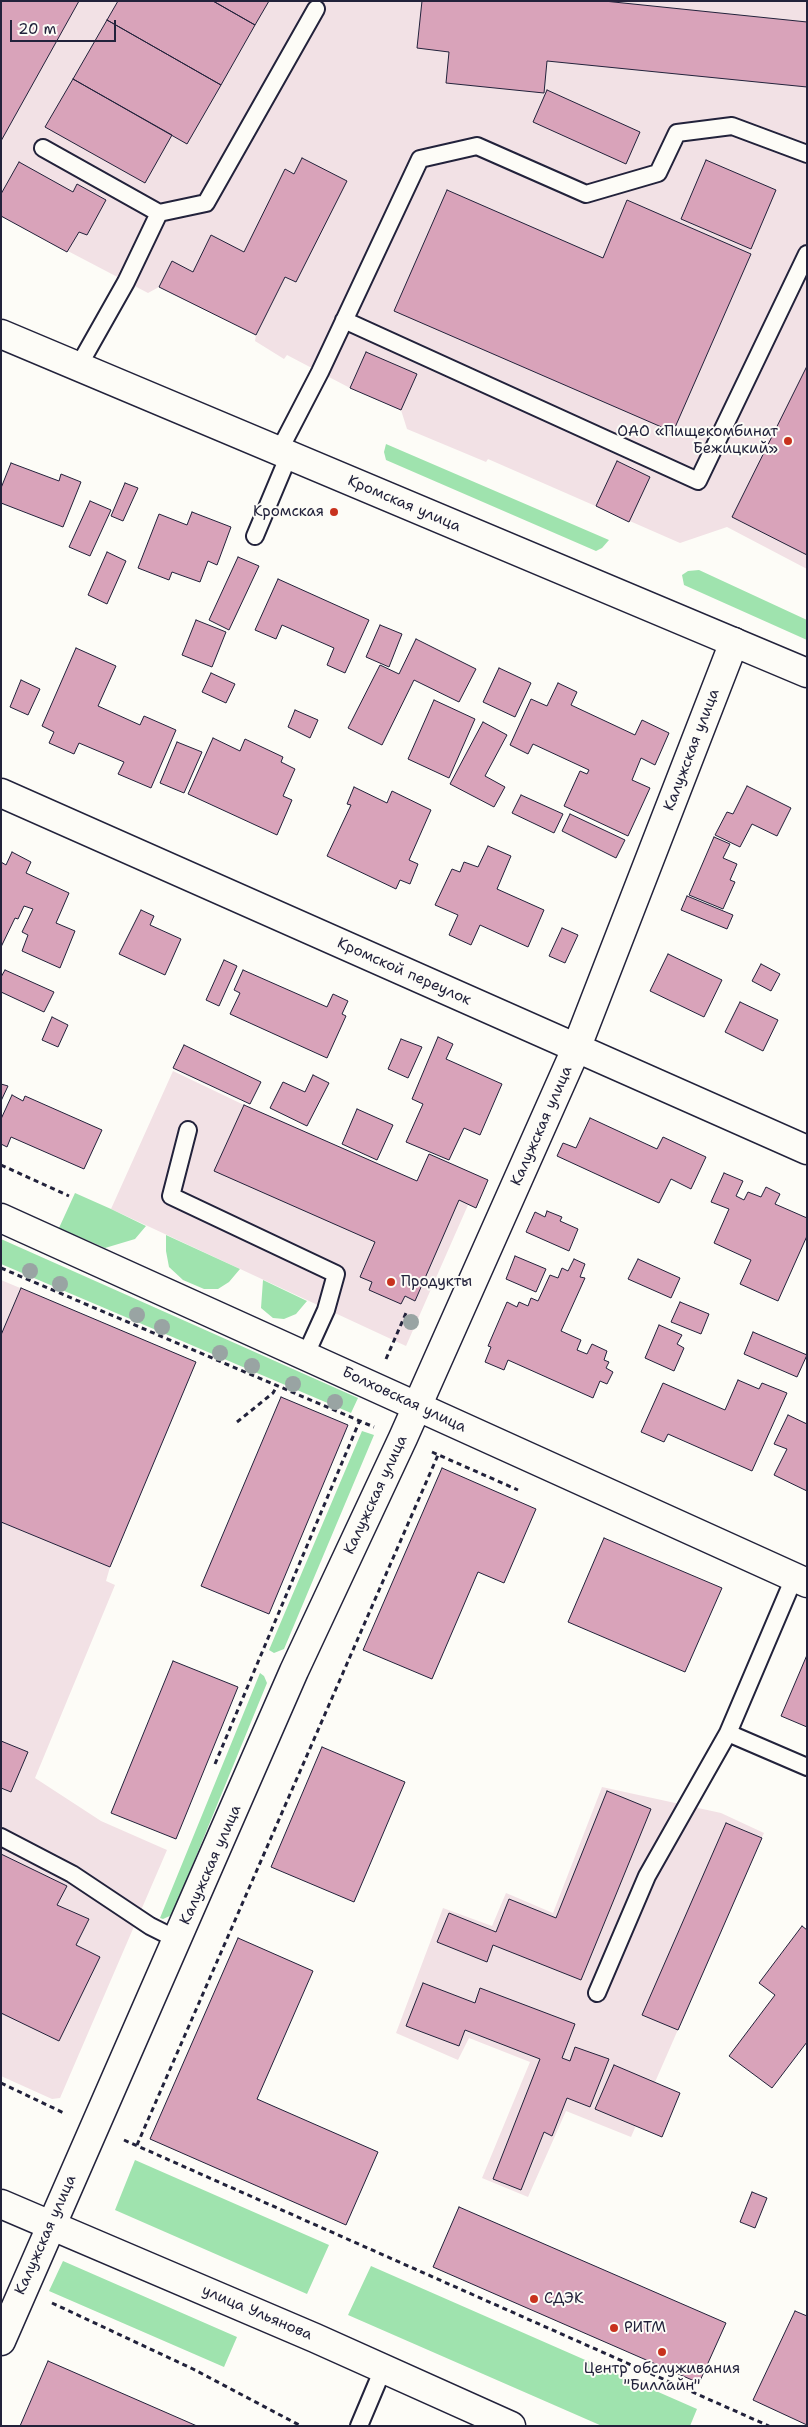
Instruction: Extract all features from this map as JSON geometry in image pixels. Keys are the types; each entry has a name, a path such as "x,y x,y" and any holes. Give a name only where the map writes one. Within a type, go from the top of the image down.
{"street":[{"name":"Кромская улица","path":"1,334 807,673"},
{"name":"Калужская улица","path":"1,2341 94,2126 178,1940 294,1671 417,1407 576,1049 734,642"},
{"name":"Кромской переулок","path":"1,793 807,1150"},
{"name":"Болховская улица","path":"1,1218 306,1354 417,1407 800,1580"},
{"name":"улица Ульянова","path":"1,2204 383,2368 511,2426"}],"lane":[{"path":"43,148 159,213 206,203 316,9"},
{"path":"255,536 284,453 420,158 477,146 586,194 658,173 677,133 732,126 807,154"},
{"path":"78,367 126,282 159,213"},
{"path":"344,320 698,481 807,254"},
{"path":"188,1130 171,1196 336,1274 326,1310 306,1354"},
{"path":"597,1993 648,1876 728,1733 800,1580"},
{"path":"728,1733 807,1767"},
{"path":"1,1837 72,1874 150,1926 178,1940"},
{"path":"359,2426 383,2368"}],"path":[{"path":"1,1165 69,1196"},
{"path":"1,1268 360,1421"},
{"path":"237,1422 267,1398 277,1386"},
{"path":"137,2145 438,1455"},
{"path":"1,2083 768,2426"},
{"path":"22,2290 192,2368 301,2426"}],"shaded area":[{"name":"ОАО «Пищекомбинат Бежицкий»","path":"1,1 807,1 807,569 727,527 680,543 488,459 486,462 407,429 401,410 350,388 287,355 284,359 255,341 256,335 159,287 148,293 1,216"},
{"path":"173,1071 244,1105 417,1181 429,1154 488,1180 476,1208 468,1205 406,1346 111,1209"},
{"path":"1,1280 196,1362 110,1567 106,1581 115,1585 35,1778 101,1821 167,1850 60,2098 52,2099 1,2076"},
{"path":"602,1787 721,1813 764,1833 631,2137 566,2111 528,2197 482,2178 530,2062 469,2038 458,2060 396,2033 443,1908 492,1926 506,1893 553,1913"}],"green space":[{"path":"386,444 609,540 602,548 596,551 386,460 384,452"},
{"path":"699,570 807,620 807,640 684,585 682,575 688,571"},
{"path":"75,1193 146,1226 135,1239 105,1248 59,1228"},
{"path":"166,1235 240,1269 229,1282 218,1289 204,1289 183,1280 169,1267"},
{"path":"1,1239 358,1398 351,1413 1,1264"},
{"path":"263,1280 307,1301 296,1314 284,1319 273,1318 261,1308"},
{"path":"362,1431 374,1435 284,1649 274,1653 269,1650"},
{"path":"260,1673 264,1676 267,1683 172,1915 163,1919 160,1918"},
{"path":"135,2160 329,2245 307,2294 115,2210"},
{"path":"63,2261 237,2337 224,2367 49,2291"},
{"path":"371,2266 697,2409 690,2426 602,2426 348,2315"}],"building":[{"path":"1,1 79,1 1,141"},
{"path":"118,1 213,1 255,25 221,85 107,20"},
{"path":"213,1 269,1 255,25"},
{"path":"422,1 604,1 807,22 807,87 547,61 544,93 446,83 449,52 417,48"},
{"path":"107,20 221,85 187,144 73,79"},
{"path":"73,79 172,135 145,183 45,127"},
{"path":"547,90 640,132 626,164 533,122"},
{"path":"302,158 347,181 296,282 285,277 256,335 159,287 172,261 193,272 211,235 244,252 285,169 294,174"},
{"path":"706,160 776,190 751,249 681,219"},
{"path":"19,162 73,192 77,184 106,200 87,235 79,232 67,252 1,216 1,194"},
{"path":"447,190 603,258 627,200 751,254 673,432 394,311"},
{"path":"366,352 417,374 401,410 350,388"},
{"name":"ОАО «Пищекомбинат Бежицкий»","path":"807,366 807,555 732,517"},
{"path":"617,461 650,477 629,522 596,506"},
{"path":"11,463 59,481 61,474 81,482 63,527 1,503 1,488"},
{"path":"125,483 138,488 123,521 111,516"},
{"path":"90,501 111,510 90,556 69,547"},
{"path":"192,512 231,527 217,565 208,561 200,582 172,572 169,580 138,568 159,514 187,525"},
{"path":"107,552 126,561 107,604 88,595"},
{"path":"238,557 259,566 229,630 209,620"},
{"path":"278,579 369,620 345,673 327,665 334,648 282,625 276,639 255,630"},
{"path":"196,620 226,632 212,667 182,655"},
{"path":"380,625 402,634 389,667 366,657"},
{"path":"416,639 476,669 459,702 414,680 382,745 348,728 380,665 399,674"},
{"path":"76,648 116,666 98,706 140,725 144,716 176,730 151,788 118,774 124,762 79,743 74,754 49,743 54,732 42,726"},
{"path":"499,668 531,683 515,717 483,702"},
{"path":"211,673 235,684 226,703 202,692"},
{"path":"21,680 40,689 28,715 10,707"},
{"path":"558,683 577,692 571,705 635,735 642,720 669,733 655,765 641,758 632,780 650,788 628,836 564,806 580,771 587,774 589,770 533,744 528,754 510,745 531,699 547,706"},
{"path":"434,700 475,719 449,778 408,759"},
{"path":"295,710 318,720 310,738 288,727"},
{"path":"483,722 507,735 485,776 505,787 494,807 450,784"},
{"path":"213,738 240,751 245,739 283,757 281,762 295,769 283,796 292,800 277,835 188,794"},
{"path":"177,742 202,752 184,793 160,783"},
{"path":"747,786 791,808 777,836 752,824 740,847 715,835 727,812 733,814"},
{"path":"354,787 387,803 392,791 431,810 409,860 418,864 410,884 400,880 396,889 327,856 351,805 347,804"},
{"path":"521,795 563,814 554,833 512,813"},
{"path":"570,814 625,840 616,858 562,831"},
{"path":"714,837 730,844 723,858 737,864 730,880 735,882 723,909 689,895"},
{"path":"488,846 511,856 497,889 544,910 528,947 480,925 471,945 449,935 458,915 435,905 452,869 460,872 464,862 478,867"},
{"path":"12,852 31,862 26,873 69,893 56,923 75,931 60,968 22,951 28,935 22,932 33,909 24,906 18,919 15,918 1,947 1,862 6,865"},
{"path":"687,896 733,915 727,929 681,910"},
{"path":"141,910 154,916 150,925 181,939 165,975 119,954"},
{"path":"562,928 578,935 565,963 549,956"},
{"path":"668,954 722,980 704,1017 650,991"},
{"path":"224,960 237,966 219,1006 206,1000"},
{"path":"761,964 780,974 771,991 752,981"},
{"path":"5,970 54,992 44,1012 1,992 1,977"},
{"path":"243,970 327,1007 333,994 348,1001 342,1014 346,1016 327,1058 230,1014 240,993 234,990"},
{"path":"740,1002 778,1020 763,1051 725,1032"},
{"path":"52,1017 68,1025 58,1047 42,1040"},
{"path":"438,1037 453,1044 446,1059 502,1084 480,1135 464,1128 449,1160 406,1142 423,1104 412,1099"},
{"path":"401,1039 422,1047 408,1078 388,1069"},
{"path":"184,1045 261,1082 250,1104 173,1068"},
{"path":"313,1075 329,1083 307,1126 270,1108 283,1082 305,1092"},
{"path":"1,1084 8,1086 1,1101"},
{"path":"12,1095 23,1101 25,1096 102,1130 84,1169 11,1137 7,1147 1,1144 1,1119"},
{"path":"244,1105 417,1181 429,1154 488,1180 476,1208 459,1200 415,1301 405,1296 401,1304 369,1290 372,1282 360,1277 375,1242 214,1171"},
{"path":"357,1109 393,1125 377,1160 342,1144"},
{"path":"590,1118 657,1149 663,1137 706,1157 691,1189 671,1179 659,1203 557,1156 563,1143 576,1148"},
{"path":"724,1173 743,1181 736,1196 744,1200 748,1192 761,1197 766,1187 780,1194 775,1204 807,1218 807,1236 778,1301 740,1284 751,1260 714,1243 729,1209 711,1202"},
{"path":"547,1211 562,1217 560,1221 578,1229 569,1251 526,1232 535,1212 545,1217"},
{"path":"515,1256 546,1269 536,1292 506,1279"},
{"path":"574,1259 585,1264 580,1277 585,1278 561,1331 581,1340 577,1350 587,1354 592,1344 607,1351 604,1360 609,1362 606,1368 613,1372 607,1384 600,1381 593,1398 508,1360 504,1370 485,1362 491,1347 488,1346 507,1302 517,1307 519,1302 528,1306 531,1298 538,1301 550,1275 558,1278 562,1268 568,1271"},
{"path":"638,1259 680,1278 671,1298 628,1279"},
{"path":"21,1288 196,1362 110,1567 1,1522 1,1335"},
{"path":"680,1302 709,1314 701,1334 671,1322"},
{"path":"659,1325 682,1335 677,1344 684,1348 674,1371 645,1358"},
{"path":"753,1332 807,1355 797,1377 744,1354"},
{"path":"738,1380 759,1389 762,1383 787,1393 752,1471 668,1434 664,1442 641,1432 663,1383 725,1410"},
{"path":"281,1397 348,1425 269,1614 201,1586"},
{"path":"788,1415 807,1424 807,1491 774,1475 787,1449 774,1444"},
{"path":"442,1468 536,1509 504,1583 478,1572 432,1679 363,1650"},
{"path":"604,1538 722,1588 685,1672 568,1622"},
{"path":"807,1655 807,1727 781,1716"},
{"path":"173,1661 238,1687 176,1839 111,1813"},
{"path":"1,1741 28,1752 11,1792 1,1788"},
{"path":"322,1747 405,1782 354,1902 271,1867"},
{"path":"607,1791 651,1809 581,1980 493,1945 487,1962 437,1942 449,1913 496,1932 509,1899 556,1918"},
{"path":"726,1823 762,1838 678,2030 642,2015"},
{"path":"1,1854 67,1886 57,1905 89,1919 76,1945 100,1957 59,2041 1,2013"},
{"path":"802,1926 807,1930 807,2042 772,2088 729,2056 775,1995 759,1983"},
{"path":"238,1938 313,1971 257,2099 378,2152 346,2225 150,2139"},
{"path":"423,1983 475,2003 480,1988 575,2024 562,2058 570,2061 575,2047 609,2059 590,2107 567,2098 552,2136 544,2132 521,2190 493,2179 540,2059 465,2030 459,2046 406,2026"},
{"path":"614,2065 680,2093 662,2137 595,2109"},
{"path":"752,2192 767,2198 755,2228 740,2222"},
{"path":"459,2207 726,2323 699,2383 433,2267"},
{"path":"795,2311 807,2316 807,2425 753,2400"},
{"path":"48,2361 197,2426 20,2426"}],"place":[{"name":"ОАО «Пищекомбинат Бежицкий»","path":"788,441"},
{"name":"Кромская","path":"334,512"},
{"name":"Продукты","path":"391,1282"},
{"name":"СДЭК","path":"534,2299"},
{"name":"РИТМ","path":"614,2328"},
{"name":"Центр обслуживания \"Биллайн\"","path":"662,2352"}]}
